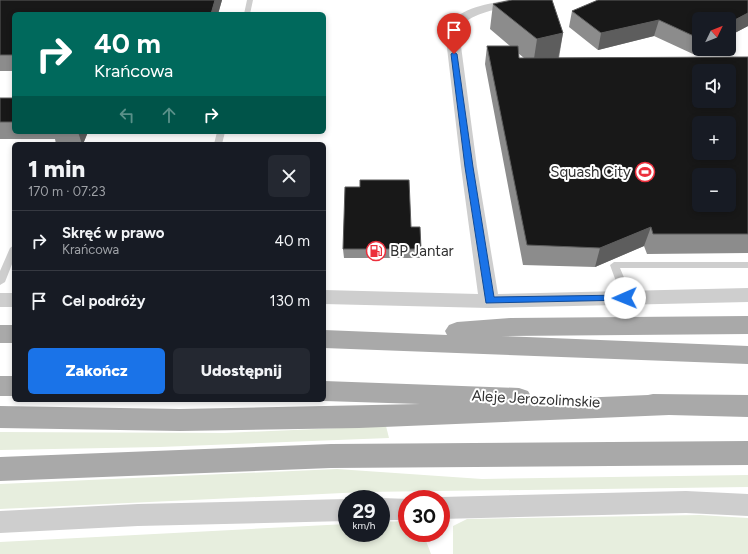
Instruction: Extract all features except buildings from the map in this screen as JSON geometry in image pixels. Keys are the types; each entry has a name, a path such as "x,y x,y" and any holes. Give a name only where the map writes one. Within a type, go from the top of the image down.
{"main road":[{"path":"356,339 510,327 748,325"},
{"path":"0,334 12,334"},
{"path":"326,339 748,355"},
{"path":"0,386 12,386"},
{"name":"Aleje Jerozolimskie","path":"326,391 389,392 667,405 748,406"},
{"path":"0,417 180,420 359,417 667,405"},
{"path":"0,469 331,456 747,453"}],"street":[{"path":"489,301 469,167 452,31 454,25 461,17 489,8 525,0"},
{"path":"326,297 489,301 748,296"},
{"path":"0,300 12,300"},
{"path":"450,508 686,502 748,505"},
{"path":"0,522 138,515 338,510"}],"lane":[{"path":"247,12 250,0"},
{"path":"0,282 12,253"},
{"path":"625,298 623,287 614,265 748,265"}],"green space":[{"path":"386,426 389,438 160,447 0,450 0,432 224,433"},
{"path":"337,469 482,479 748,475 748,487 450,491 398,490 398,492 390,492 390,490 338,490 338,493 0,509 0,484"},
{"path":"700,515 748,518 748,554 453,554 453,526 467,519"},
{"path":"398,521 398,542 426,542 431,554 0,554 0,542 338,524 338,542 390,542 390,522"}],"place":[{"name":"Squash City","path":"645,172"},
{"name":"BP Jantar","path":"376,251"}],"route":[{"path":"454,54 489,301 625,298"}]}
